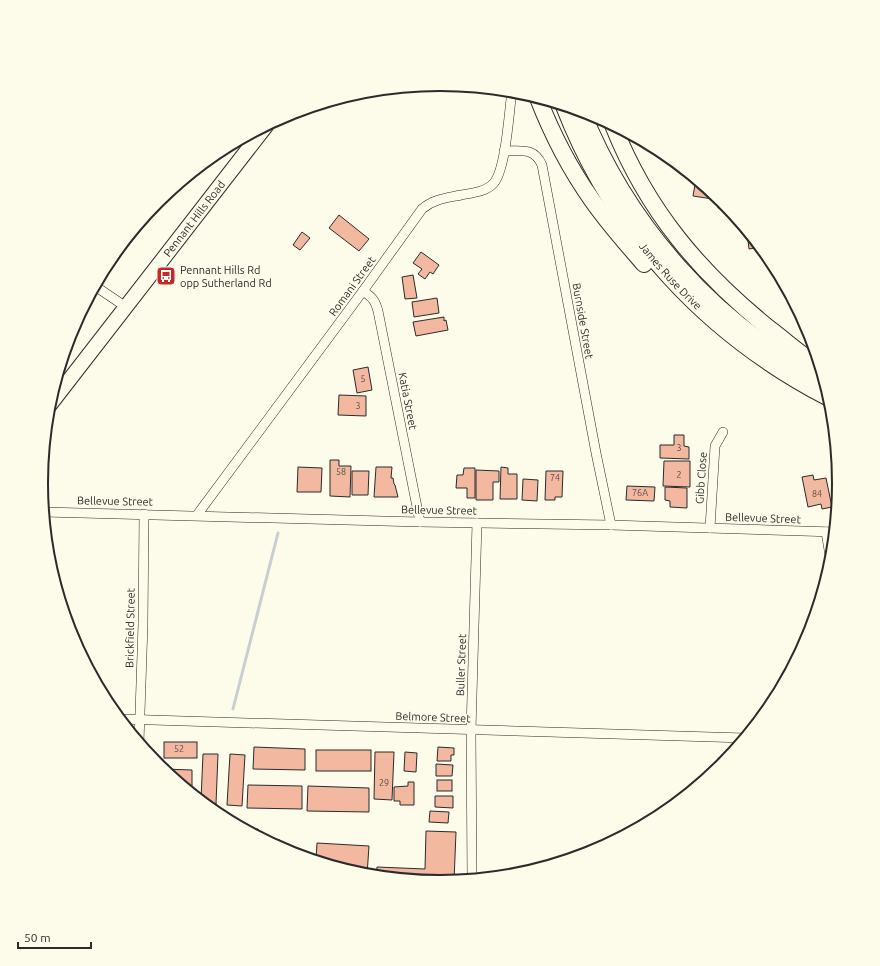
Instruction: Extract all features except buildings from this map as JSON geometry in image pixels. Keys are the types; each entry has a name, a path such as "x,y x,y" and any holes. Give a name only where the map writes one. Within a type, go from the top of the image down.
{"highway":[{"path":"541,104 561,148 577,178 592,201 664,286 695,314 724,335 757,355"},
{"name":"James Ruse Drive","path":"566,112 576,136 608,196 646,250 670,279 727,332 757,355 810,389 821,394"},
{"name":"James Ruse Drive","path":"585,119 596,145 610,172 634,208 675,262 700,289 754,335 784,356 817,375"},
{"path":"617,133 646,195 666,224 710,277 755,317 812,360"}],"main road":[{"name":"Pennant Hills Road","path":"59,394 258,136"}],"street":[{"name":"Romani Street","path":"197,515 422,209 428,203 438,199 486,190 493,185 498,178 504,151 511,98"},
{"name":"Burnside Street","path":"504,151 526,151 533,153 539,158 542,165 596,454 611,525"},
{"path":"100,289 126,307"},
{"name":"Katia Street","path":"363,291 372,297 376,302 420,522"},
{"name":"Gibb Close","path":"710,528 715,446 722,432"},
{"name":"Bellevue Street","path":"49,512 420,522 611,525 829,532"},
{"name":"Brickfield Street","path":"139,734 143,624 144,514"},
{"name":"Buller Street","path":"472,874 471,730 478,523"},
{"name":"Belmore Street","path":"127,719 738,738"}],"waterway":[{"path":"233,709 278,533"}],"place":[{"name":"Pennant Hills Rd opp Sutherland Rd","path":"166,276"}]}
